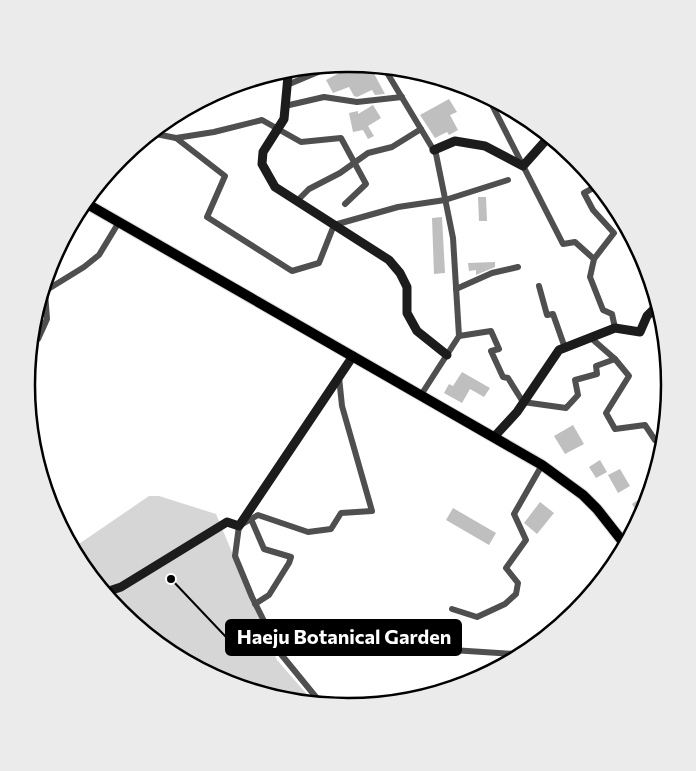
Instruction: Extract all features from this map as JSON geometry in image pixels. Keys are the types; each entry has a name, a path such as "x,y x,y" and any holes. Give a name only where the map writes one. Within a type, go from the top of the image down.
{"main road":[{"path":"92,207 542,465 583,496 602,515 621,539"}],"street":[{"path":"287,86 313,74"},
{"path":"388,75 436,154 453,238 459,336 420,395"},
{"path":"288,79 284,119 262,152 262,164 275,187 388,260 400,273 407,287 407,313 417,331 447,355"},
{"path":"285,106 324,98 357,102 402,97"},
{"path":"495,110 563,244 575,242 594,259"},
{"path":"160,135 176,138 214,132 262,120 301,142 341,138 366,184 346,204"},
{"path":"297,202 309,189 340,173 368,153 392,147 421,129"},
{"path":"176,138 225,176 206,217 292,271 319,263 334,225"},
{"path":"434,150 455,141 486,146 523,166"},
{"path":"523,166 545,142"},
{"path":"334,225 398,207 445,200 508,180"},
{"path":"591,189 584,192 593,210 614,233 594,259 590,277 603,310 612,314 615,328"},
{"path":"51,288 99,255 119,222"},
{"path":"456,289 492,273 518,266"},
{"path":"539,286 548,315 553,314 565,348"},
{"path":"39,336 47,319 46,304"},
{"path":"494,437 517,412 559,350 615,328 640,332 647,316 652,311"},
{"path":"459,336 491,331 499,349 491,351 503,377 508,378 524,402 566,408 578,395 575,380 598,374 596,366 615,358"},
{"path":"591,338 615,358 629,376 606,414 615,428 645,425 655,440"},
{"path":"316,697 280,653 255,604 235,556 240,526 353,356"},
{"path":"112,590 121,587 227,522 240,526 258,515 308,532 331,529 341,513 372,511 342,406 339,377"},
{"path":"452,609 477,617 505,604 516,594 518,583 506,568 526,540 514,514 542,465"},
{"path":"251,519 264,549 290,557 289,563 268,595 255,604"},
{"path":"452,650 509,654"}],"shaded area":[{"path":"149,496 159,496 216,514 277,660 309,696 267,688 228,675 191,657 174,646 157,634 127,607 100,576 78,544"}],"building":[{"path":"340,72 374,74 385,94 375,95 372,90 357,97 354,96 349,87 333,93 326,80"},
{"path":"449,99 457,112 450,115 458,130 449,135 447,132 435,138 420,115"},
{"path":"373,105 381,118 368,126 374,136 368,139 363,130 353,132 349,113 358,111 358,114"},
{"path":"478,197 486,197 487,221 479,221"},
{"path":"442,217 445,273 434,274 432,218"},
{"path":"495,262 495,267 476,275 476,270 469,271 468,263"},
{"path":"462,372 490,388 484,397 470,389 462,403 444,393 449,384 453,386"},
{"path":"573,425 584,444 565,454 554,436"},
{"path":"600,460 607,472 596,478 589,467"},
{"path":"620,469 630,486 618,493 608,475"},
{"path":"639,499 635,509 632,504"},
{"path":"540,502 554,513 537,534 524,523"},
{"path":"453,508 496,533 489,545 446,520"}],"place":[{"name":"Haeju Botanical Garden","path":"171,579"}]}
